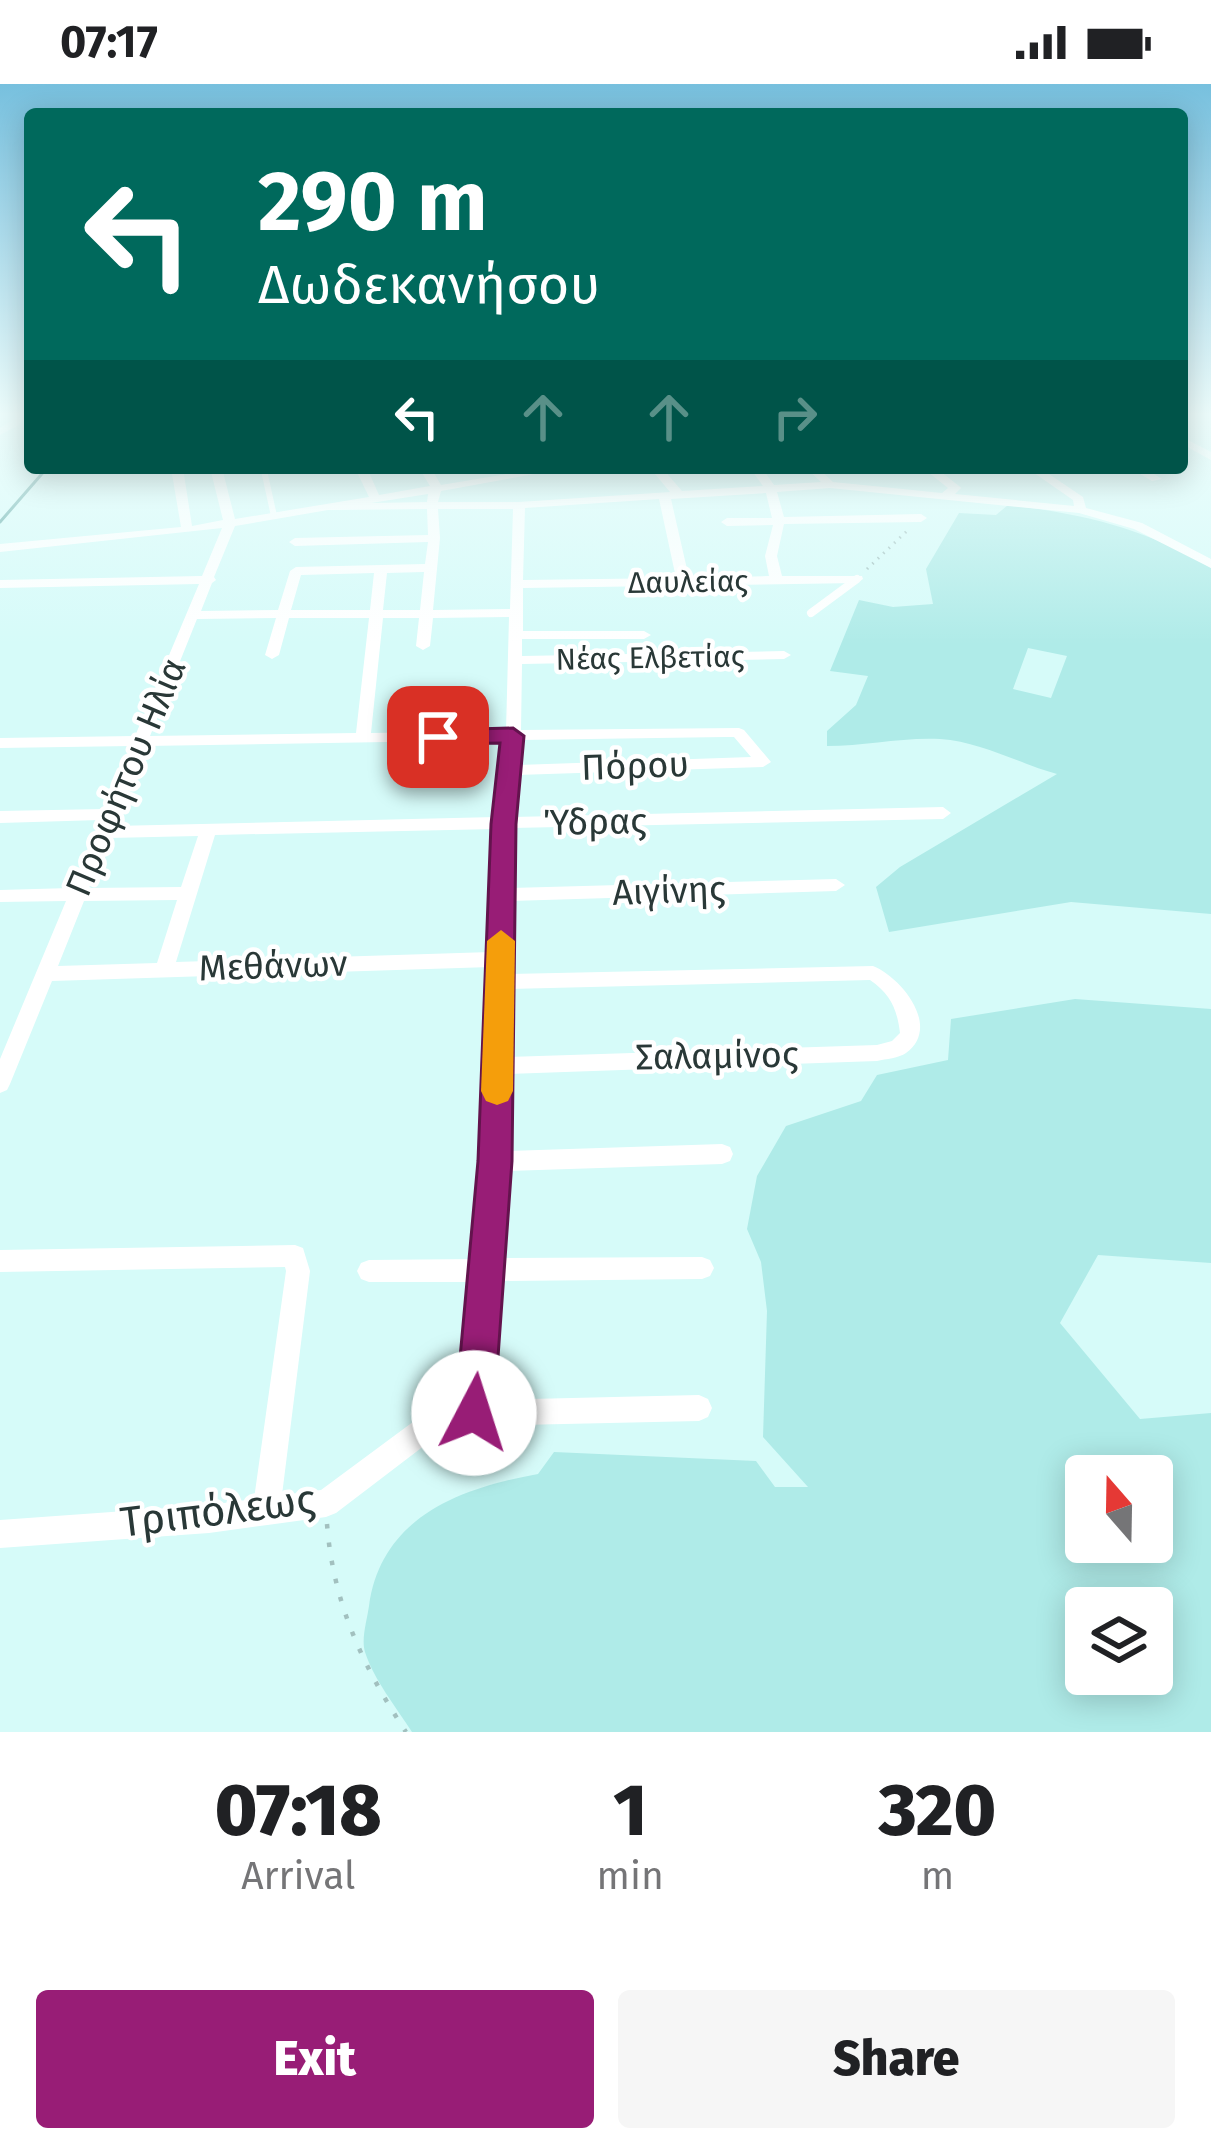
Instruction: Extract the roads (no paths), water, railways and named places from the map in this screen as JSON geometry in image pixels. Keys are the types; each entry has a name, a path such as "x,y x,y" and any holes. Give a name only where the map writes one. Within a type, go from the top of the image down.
{"street":[{"path":"180,491 187,530"},
{"path":"222,491 230,524"},
{"path":"372,491 376,498"},
{"path":"0,548 187,530 419,491"},
{"path":"423,646 437,491"},
{"path":"669,491 683,581"},
{"path":"329,507 519,505 723,491"},
{"path":"772,491 780,542 771,556 776,580"},
{"path":"897,491 1079,510 1138,526 1211,564"},
{"path":"945,496 952,491"},
{"path":"1067,491 1079,499 1079,510"},
{"path":"474,1413 495,1161 519,505"},
{"path":"727,522 921,518"},
{"name":"Προφήτου Ηλία","path":"0,1084 10,1035 45,974 136,743 210,580 230,524"},
{"path":"295,542 434,538"},
{"path":"272,656 296,571 430,568"},
{"path":"364,739 381,570"},
{"name":"Δαυλείας","path":"519,584 857,579"},
{"path":"0,584 210,580"},
{"path":"194,615 516,613"},
{"path":"516,635 644,635"},
{"name":"Νέας Ελβετίας","path":"516,660 784,655"},
{"name":"Πόρου","path":"507,770 764,762 739,733 513,736"},
{"path":"0,743 513,736"},
{"name":"Ύδρας","path":"0,817 208,830 943,813"},
{"path":"164,970 208,830"},
{"name":"Αιγίνης","path":"502,896 836,886"},
{"path":"0,896 188,893"},
{"name":"Μεθάνων","path":"45,974 501,959"},
{"name":"Σαλαμίνος","path":"497,1066 877,1053 898,1048 910,1035 909,1013 893,985 873,974 502,982"},
{"path":"495,1161 722,1154"},
{"path":"0,1261 295,1256 298,1271 266,1512"},
{"path":"368,1271 702,1268"},
{"name":"Τριπόλεως","path":"0,1534 326,1503 430,1425 474,1413 699,1408"}],"lane":[{"path":"268,491 274,516"},
{"path":"811,613 857,579"}],"waterway":[{"path":"0,522 27,491"}]}
